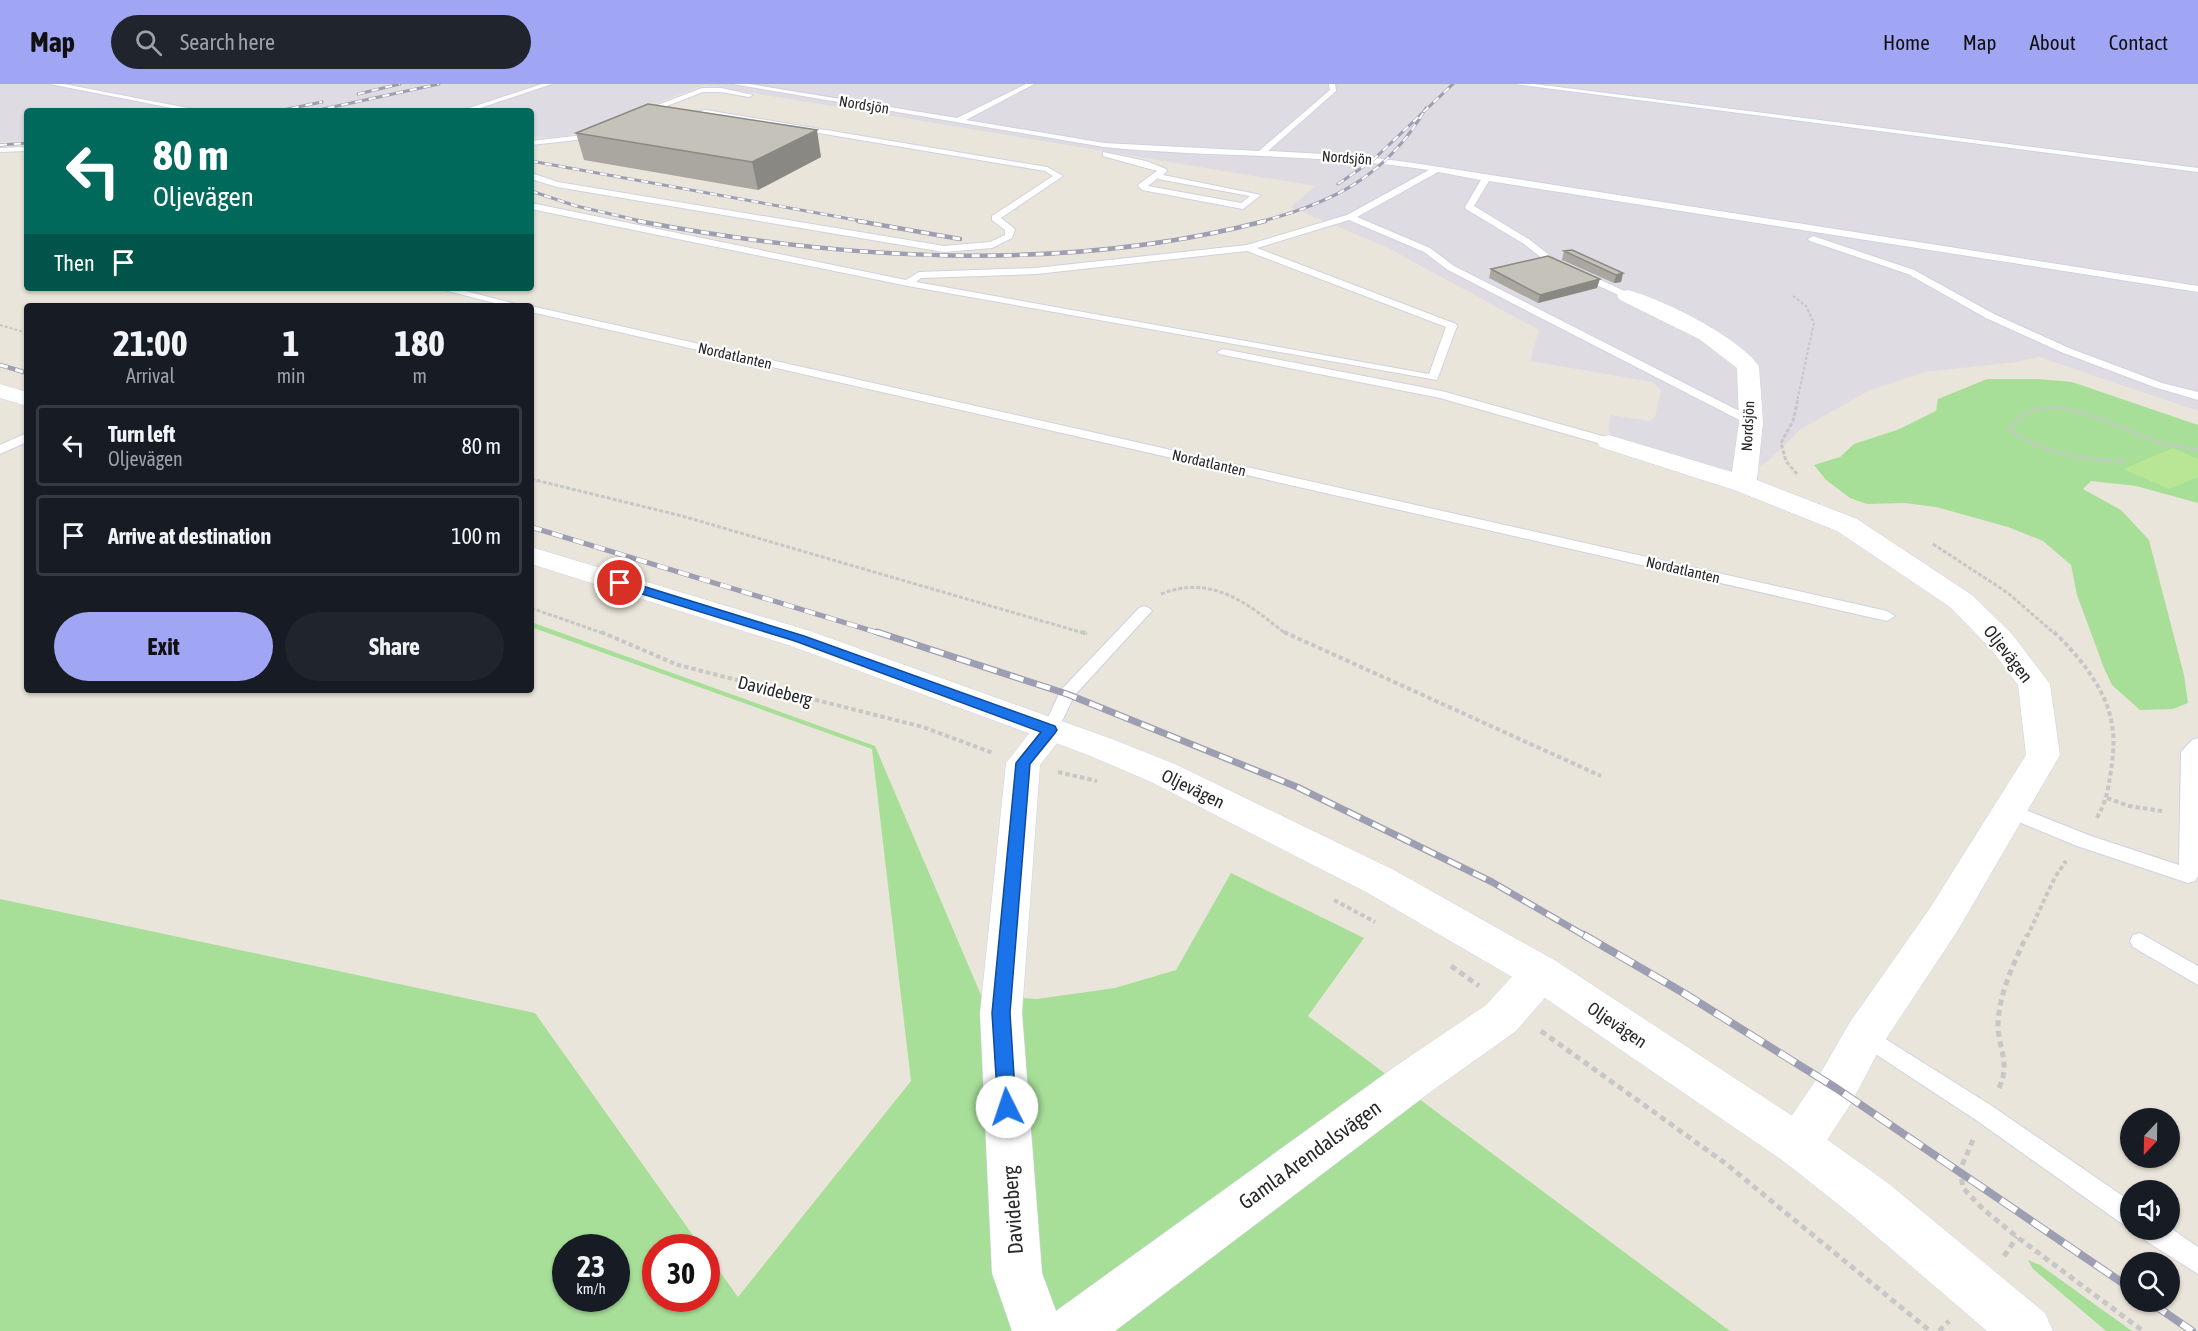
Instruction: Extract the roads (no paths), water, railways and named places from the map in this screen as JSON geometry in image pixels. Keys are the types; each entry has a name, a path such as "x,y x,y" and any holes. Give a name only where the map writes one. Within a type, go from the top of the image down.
{"street":[{"name":"Nordsjön","path":"1627,296 1704,333 1731,349 1748,366 1751,422 1743,484"},
{"path":"0,391 24,398"},
{"name":"Oljevägen","path":"1609,442 1743,484 1847,525 1961,601 2001,641 2034,684 2043,755 1944,920 1865,1035 1836,1088 1798,1145"},
{"name":"Oljevägen","path":"534,556 799,638 1100,747 1163,774 1369,875 1540,973 1798,1145 1871,1200 2027,1331"},
{"name":"Davideberg","path":"1038,1331 1017,1273 1001,1013 1023,763 1050,730"},
{"name":"Gamla Arendalsvägen","path":"1072,1331 1413,1079 1501,1018 1540,973"}],"lane":[{"path":"53,84 183,108"},
{"path":"473,108 549,84"},
{"name":"Nordsjön","path":"736,84 1151,150 1340,156 1486,178 1469,207 1527,242 1550,260 1627,296"},
{"path":"761,88 771,84"},
{"path":"958,121 1031,84"},
{"path":"1260,154 1334,90 1332,84"},
{"path":"1517,84 2198,170"},
{"path":"650,121 636,119 688,94 709,89 721,90 1107,155 1143,163 1163,171 1142,186 1243,206 1257,195 1158,176"},
{"path":"534,178 553,187 944,249 992,245 1009,236 1010,229 995,218 1059,176 1047,170 706,112 670,117"},
{"path":"534,143 576,138 607,127"},
{"path":"0,150 24,149"},
{"path":"908,283 919,275 1036,271 1248,248 1350,217 1437,169"},
{"path":"1486,178 2198,289"},
{"path":"534,207 908,283 1433,378 1452,326 1248,248"},
{"path":"534,216 1442,395 1609,442"},
{"path":"1350,217 1427,250 1451,268 1751,422"},
{"path":"1740,219 1825,242 1911,272 1990,316 2065,350 2158,385 2198,396"},
{"path":"454,291 506,303"},
{"name":"Nordatlanten","path":"534,310 1887,615"},
{"path":"0,450 24,439"},
{"path":"1050,730 1067,694 1144,611"},
{"path":"2010,811 2084,841 2188,876 2190,752 2198,744"},
{"path":"2140,941 2198,976"},
{"path":"1865,1035 1984,1113 2120,1208"},
{"path":"2166,1240 2198,1262"}],"railway":[{"path":"358,94 400,84"},
{"path":"328,108 439,84"},
{"path":"1423,112 1453,84"},
{"path":"293,108 322,102"},
{"path":"1423,112 1426,108"},
{"path":"1259,222 1311,206 1356,183 1394,152 1411,132 1423,112"},
{"path":"1338,184 1373,160 1423,112"},
{"path":"0,145 24,143"},
{"path":"534,162 867,222"},
{"path":"534,192 576,206 645,222"},
{"path":"638,221 794,245 952,256 1031,255 1110,249 1188,238 1265,221"},
{"path":"858,221 960,239"},
{"path":"0,365 24,372"},
{"path":"534,528 882,634"},
{"path":"877,632 1067,694 1297,787 1492,882 1587,937"},
{"path":"1584,935 1682,992 1836,1088 2120,1281"},
{"path":"2164,1312 2192,1331"}]}
